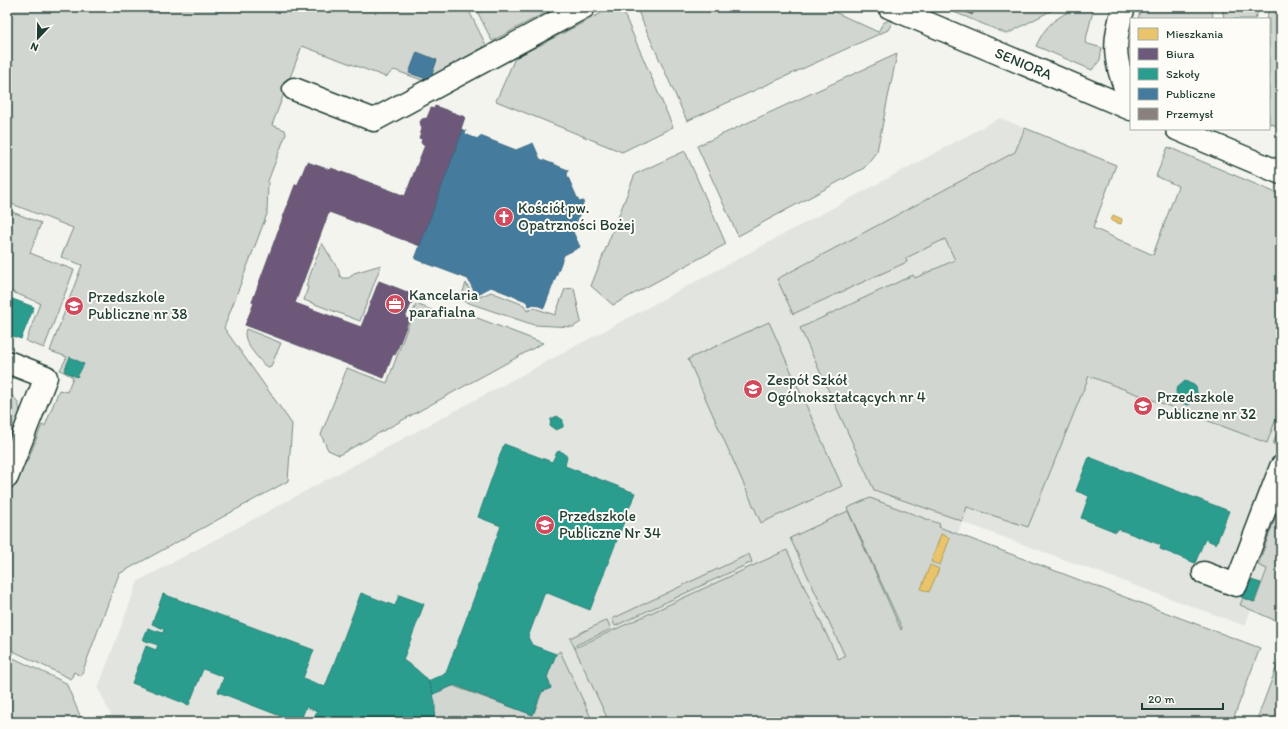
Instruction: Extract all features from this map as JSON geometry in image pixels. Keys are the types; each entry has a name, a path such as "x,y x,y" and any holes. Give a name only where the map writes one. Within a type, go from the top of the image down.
{"street":[{"path":"294,89 374,120 584,7"},
{"name":"SENIORA","path":"889,7 918,13 1130,109"},
{"path":"1124,7 1115,42 1117,63 1130,101"},
{"path":"1179,130 1281,173"},
{"path":"7,477 46,377 10,363"},
{"path":"1204,573 1236,585 1281,467"}],"shaded area":[{"path":"7,7 467,7 486,45 430,83 394,70 386,77 302,46 272,125 285,130 286,134 268,181 267,214 224,328 292,424 288,481 119,574 81,676 74,672 71,679 7,648 7,500 22,460 27,462 42,425 45,426 59,390 67,392 73,377 60,370 67,357 50,351 82,265 61,257 73,228 7,202"},
{"path":"475,7 556,7 492,41"},
{"path":"613,7 621,7 673,127 622,152 496,101 515,58"},
{"path":"636,7 824,7 878,32 883,23 889,20 892,23 888,30 687,121"},
{"path":"942,7 1058,7 1007,34"},
{"path":"1077,7 1094,7 1085,43 1102,48 1100,60 1092,70 1036,46 1052,22"},
{"path":"1141,7 1212,7 1213,18 1138,18"},
{"path":"1222,7 1260,7 1255,18 1224,18"},
{"path":"1270,7 1281,7 1281,128 1270,123 1270,18 1266,18"},
{"path":"897,54 877,151 864,168 738,236 697,146"},
{"name":"Zespół Szkół Ogólnokształcących nr 4","path":"1000,118 1097,157 1059,259 1139,291 1166,216 1281,259 1281,529 1245,626 962,522 958,534 939,527 868,722 114,722 98,688 138,581"},
{"path":"1025,128 1116,165 1093,228 1153,255 1178,186 1156,176 1168,147 1281,195 1281,405 1267,443 1089,376 1028,527 967,507 962,521 874,490 800,328 913,275 915,278 955,260 945,239 906,258 907,262 793,314 777,279 1015,152"},
{"path":"685,151 726,244 613,305 591,286 635,174"},
{"path":"7,210 41,223 30,253 74,270 44,348 26,341 40,303 7,290"},
{"path":"322,243 342,278 349,278 354,273 381,265 360,321 304,300 308,287 306,286"},
{"path":"466,283 475,299 491,292 524,305 527,311 534,308 555,315 565,289 574,288 581,322 573,327 534,325 460,300"},
{"path":"416,304 455,319 459,311 543,343 339,455 328,450 321,435 347,368 387,383"},
{"path":"769,322 842,486 761,523 688,359"},
{"path":"246,329 281,343 271,366 268,367 264,365 250,348 245,334"},
{"path":"7,392 17,401 20,414 17,426 7,449"},
{"path":"1281,423 1281,447 1273,444"},
{"path":"870,498 940,524 939,527 1260,648 1232,722 609,722 570,638 607,620 611,629 576,645 577,647 787,550 838,659 845,656 790,538 848,511 901,630 902,628 847,508"},
{"path":"1281,502 1281,623 1240,605 1243,598 1255,602 1267,569 1258,565"},
{"path":"749,554 752,562 615,626 612,619"},
{"path":"560,651 593,722 433,722 435,712 433,694 453,686 533,715 542,692 551,688 547,677 556,654"},
{"path":"7,655 66,683 81,718 79,722 7,722"},
{"path":"1281,655 1281,722 1256,722"}],"building: Mieszkania":[{"path":"1113,215 1122,219 1121,224 1111,221"},
{"path":"941,534 950,538 940,565 931,562"},
{"path":"930,565 939,569 929,592 921,589"}],"building: Biura":[{"path":"435,106 465,117 461,129 463,130 420,246 329,212 295,303 361,327 379,281 415,295 405,318 409,319 384,378 245,325 295,185 298,184 307,162 330,170 331,168 405,196 425,145 421,143 422,139 419,138 422,129 420,122 422,119 427,118 431,108 434,109"}],"building: Szkoły":[{"path":"7,297 34,307 21,339 9,335 7,342"},
{"path":"70,357 84,364 77,377 64,371"},
{"path":"1185,381 1196,386 1198,398 1188,405 1177,401 1176,389"},
{"path":"557,416 563,420 563,427 556,430 550,426 551,419"},
{"path":"504,444 552,462 557,452 560,451 567,457 565,466 635,493 590,610 545,592 528,637 532,645 556,654 547,677 551,688 541,692 533,715 454,685 433,694 428,681 446,673 501,526 478,517"},
{"path":"1089,457 1229,511 1216,544 1205,539 1195,563 1160,549 1161,545 1118,529 1116,532 1081,518 1089,496 1076,491"},
{"path":"1248,579 1261,583 1254,602 1241,597"},
{"path":"361,593 395,606 399,595 424,604 403,660 427,679 430,685 435,703 433,722 312,722 317,711 306,707 300,722 296,722 218,692 224,677 203,669 189,705 132,683 146,646 156,650 158,645 143,640 148,628 163,633 164,629 152,624 163,594 314,650 303,678 325,687"}],"building: Publiczne":[{"path":"417,52 437,60 430,80 409,73"},
{"name":"Kościół pw. Opatrzności Bożej","path":"463,130 466,131 465,134 472,137 478,139 480,136 516,150 533,143 540,159 568,170 567,175 579,202 584,201 573,232 580,247 564,255 544,308 534,304 529,306 526,301 491,287 476,295 468,279 415,259"}],"building: Przemysł":[{"path":"955,7 976,7 972,15"}],"place":[{"name":"Kościół pw. Opatrzności Bożej","path":"504,217"},
{"name":"Kancelaria parafialna","path":"395,304"},
{"name":"Przedszkole Publiczne nr 38","path":"74,306"},
{"name":"Zespół Szkół Ogólnokształcących nr 4","path":"753,389"},
{"name":"Przedszkole Publiczne nr 32","path":"1143,406"},
{"name":"Przedszkole Publiczne Nr 34","path":"545,525"}]}
